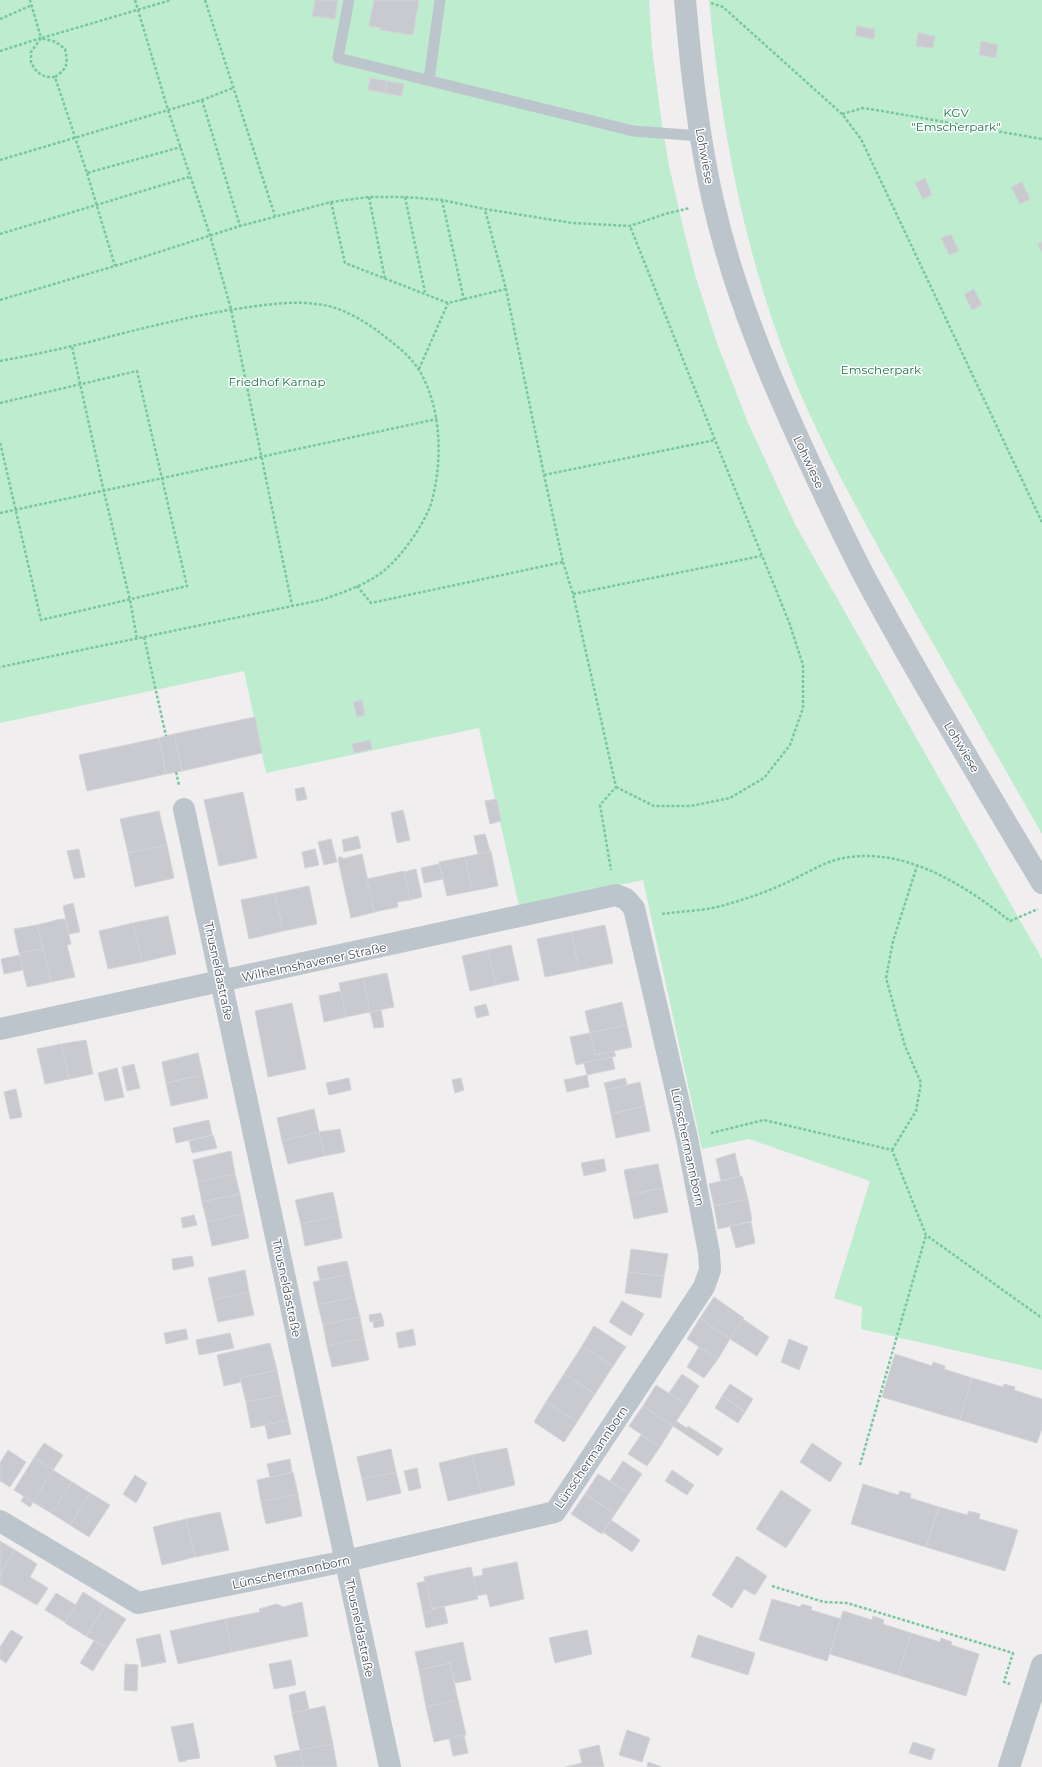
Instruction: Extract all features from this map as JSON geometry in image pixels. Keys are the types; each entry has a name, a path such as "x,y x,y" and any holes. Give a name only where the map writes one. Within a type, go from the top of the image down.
{"street":[{"name":"Lohwiese","path":"685,0 690,60 701,136 713,202 752,330 790,421 877,600 1042,883"},
{"name":"Thusneldastraße","path":"184,809 390,1767"},
{"name":"Lünschermannborn","path":"0,1521 138,1603 346,1561 555,1512 704,1287 710,1270 709,1253 687,1138 637,918 634,908 621,897"},
{"name":"Wilhelmshavener Straße","path":"0,1029 621,897"},
{"path":"1009,1767 1042,1665"}],"lane":[{"path":"348,0 338,58 633,131 701,136"},
{"path":"429,80 440,0"}],"path":[{"path":"30,0 41,38"},
{"path":"135,0 189,177 210,235 231,309 260,458 292,605"},
{"path":"0,51 171,0"},
{"path":"205,0 275,216"},
{"path":"705,0 723,7 842,114 860,138 1042,522"},
{"path":"0,19 32,5"},
{"path":"41,38 56,42 66,49 68,61 64,71 55,77 46,77 37,72 31,63 31,52 41,38"},
{"path":"55,77 87,173 115,266"},
{"path":"0,160 202,100 233,88"},
{"path":"202,100 240,226"},
{"path":"842,114 863,108 1042,140"},
{"path":"87,173 181,147"},
{"path":"0,234 189,177"},
{"path":"0,300 115,266 240,226 331,202 369,197 405,197 442,200 485,210 572,223 630,226 665,214 713,202"},
{"path":"369,197 386,280"},
{"path":"405,197 425,293"},
{"path":"442,200 464,300"},
{"path":"331,202 345,263 448,303 506,288"},
{"path":"485,210 506,288 544,476 564,562 574,594 616,787"},
{"path":"616,787 654,806 691,806 730,798 764,778 790,746 803,708 803,665 789,622 630,226"},
{"path":"0,361 72,347 188,317 231,309 291,302 325,305 363,320 396,345 419,369 428,388 437,419 438,466 430,504 412,540 387,568 357,586 321,600 0,667"},
{"path":"419,369 448,303"},
{"path":"72,347 104,492 130,600 137,639"},
{"path":"0,402 137,371 187,586 41,620 0,442"},
{"path":"0,513 104,492 437,419"},
{"path":"544,476 715,440"},
{"path":"574,594 762,556"},
{"path":"357,586 371,603 564,562"},
{"path":"144,637 166,736"},
{"path":"616,787 600,805 621,897"},
{"path":"637,918 727,905 773,889 834,861 855,856 881,857 900,860 917,866 963,886 1010,920 1042,907"},
{"path":"892,1150 916,1111 921,1083 905,1046 886,978 893,941 917,866"},
{"path":"687,1138 764,1120 892,1150"},
{"path":"892,1150 926,1234 1042,1318"},
{"path":"860,1465 926,1234"},
{"path":"772,1586 824,1602 847,1603 1013,1653 1004,1682 1033,1691"}],"green space":[{"name":"Friedhof Karnap","path":"0,0 649,0 652,48 660,111 669,166 683,227 696,278 717,343 748,423 796,526 1042,959 1042,1370 861,1329 862,1307 834,1298 870,1181 749,1139 702,1149 643,880 519,906 479,728 266,773 244,671 0,723"},
{"name":"Emscherpark","path":"709,0 1042,0 1042,834 857,508 816,429 784,354 767,305 740,205 721,103"}],"building":[{"path":"315,0 338,0 335,19 312,16"},
{"path":"374,0 419,0 413,35 380,30 381,28 369,26"},
{"path":"857,26 875,29 874,39 855,36"},
{"path":"918,33 935,36 933,48 916,46"},
{"path":"981,41 998,45 996,58 979,55"},
{"path":"370,78 387,81 385,93 368,90"},
{"path":"387,81 404,84 402,96 385,93"},
{"path":"925,178 932,195 923,199 915,183"},
{"path":"1022,182 1030,199 1020,204 1011,187"},
{"path":"951,234 959,251 949,255 941,238"},
{"path":"1042,242 1042,252 1038,244"},
{"path":"974,289 982,305 972,310 964,294"},
{"path":"362,700 365,715 357,717 353,702"},
{"path":"255,717 262,753 182,771 174,734"},
{"path":"174,734 182,771 166,774 159,738"},
{"path":"159,738 166,774 87,791 79,755"},
{"path":"370,740 372,749 354,753 352,744"},
{"path":"304,787 307,799 297,801 295,789"},
{"path":"243,792 257,858 219,866 204,800"},
{"path":"497,799 501,821 490,824 485,801"},
{"path":"403,810 410,840 397,843 391,813"},
{"path":"159,811 167,845 128,853 120,819"},
{"path":"485,834 490,851 478,854 474,836"},
{"path":"358,836 361,848 344,852 342,840"},
{"path":"331,839 337,862 324,865 318,842"},
{"path":"167,845 174,878 135,887 128,853"},
{"path":"79,849 85,877 74,879 67,851"},
{"path":"315,849 319,865 305,868 302,852"},
{"path":"491,851 498,886 472,891 465,857"},
{"path":"362,854 375,912 351,918 338,859 339,857 342,857 342,859"},
{"path":"465,857 472,891 447,896 439,862"},
{"path":"439,864 443,879 424,883 421,868"},
{"path":"416,869 422,897 410,900 404,872"},
{"path":"404,871 410,900 397,902 398,907 374,912 367,879"},
{"path":"309,886 317,924 283,931 275,893"},
{"path":"275,893 283,931 249,939 241,900"},
{"path":"73,903 80,932 69,934 63,906"},
{"path":"168,916 176,954 142,962 133,923"},
{"path":"65,919 71,944 67,945 75,977 51,982 37,925"},
{"path":"133,923 142,962 108,969 99,931"},
{"path":"37,925 43,949 19,953 14,929"},
{"path":"605,925 613,963 579,970 571,932"},
{"path":"571,932 579,970 545,977 537,939"},
{"path":"511,945 519,980 496,985 488,950"},
{"path":"43,949 51,982 27,987 19,953"},
{"path":"488,950 496,985 470,991 462,956"},
{"path":"20,955 23,970 4,974 1,959"},
{"path":"387,973 394,1007 370,1012 363,978"},
{"path":"363,978 370,1012 346,1017 339,983"},
{"path":"341,991 346,1017 324,1022 319,996"},
{"path":"622,1002 627,1025 590,1033 585,1011"},
{"path":"292,1003 306,1069 268,1077 255,1011"},
{"path":"486,1004 489,1015 477,1018 474,1007"},
{"path":"381,1010 384,1027 374,1028 370,1012"},
{"path":"627,1025 632,1047 595,1055 590,1033"},
{"path":"590,1033 595,1055 614,1051 616,1056 576,1065 570,1037"},
{"path":"86,1040 93,1074 69,1079 61,1044"},
{"path":"61,1044 69,1079 45,1084 37,1049"},
{"path":"198,1053 203,1075 166,1083 162,1062"},
{"path":"612,1057 615,1069 587,1075 584,1063"},
{"path":"134,1064 140,1088 127,1091 122,1067"},
{"path":"117,1068 124,1097 105,1101 98,1073"},
{"path":"203,1075 208,1098 171,1106 166,1083"},
{"path":"587,1075 589,1087 567,1092 564,1080"},
{"path":"349,1078 351,1090 329,1095 326,1083"},
{"path":"461,1078 464,1090 455,1093 452,1080"},
{"path":"625,1078 627,1085 606,1090 604,1083"},
{"path":"640,1082 645,1106 611,1114 606,1090"},
{"path":"16,1089 22,1117 10,1119 4,1092"},
{"path":"645,1106 650,1131 616,1138 611,1114"},
{"path":"314,1109 319,1132 282,1141 277,1118"},
{"path":"209,1120 212,1135 176,1143 173,1128"},
{"path":"340,1129 345,1152 324,1156 319,1132"},
{"path":"319,1132 324,1156 288,1164 282,1141"},
{"path":"213,1135 217,1148 192,1153 189,1141"},
{"path":"231,1151 235,1174 198,1182 193,1160"},
{"path":"735,1153 740,1176 721,1181 716,1159"},
{"path":"604,1159 606,1171 584,1176 581,1163"},
{"path":"658,1164 663,1188 629,1195 624,1170"},
{"path":"235,1174 240,1194 202,1202 198,1182"},
{"path":"742,1176 748,1199 714,1206 709,1184"},
{"path":"663,1188 668,1212 634,1219 629,1195"},
{"path":"333,1192 338,1216 301,1224 295,1200"},
{"path":"240,1194 244,1214 207,1222 202,1202"},
{"path":"748,1199 752,1221 718,1229 714,1206"},
{"path":"244,1214 249,1238 212,1246 207,1222"},
{"path":"194,1215 197,1225 183,1228 181,1218"},
{"path":"338,1216 342,1238 305,1246 301,1224"},
{"path":"751,1222 755,1243 736,1248 730,1226"},
{"path":"631,1249 668,1254 664,1276 628,1272"},
{"path":"192,1256 194,1266 173,1270 172,1259"},
{"path":"347,1261 350,1274 320,1281 317,1267"},
{"path":"245,1270 249,1292 213,1300 208,1278"},
{"path":"628,1272 664,1276 661,1298 625,1293"},
{"path":"350,1274 355,1297 318,1305 313,1282"},
{"path":"249,1292 254,1315 218,1322 213,1300"},
{"path":"355,1297 360,1317 323,1325 318,1305"},
{"path":"714,1297 744,1318 730,1339 700,1318"},
{"path":"622,1301 644,1314 631,1336 609,1322"},
{"path":"381,1313 383,1319 370,1322 369,1315"},
{"path":"360,1317 364,1338 327,1346 323,1325"},
{"path":"700,1318 730,1339 718,1359 687,1339"},
{"path":"383,1319 384,1326 374,1328 373,1321"},
{"path":"743,1319 769,1337 757,1356 730,1339"},
{"path":"594,1326 626,1347 613,1366 582,1346"},
{"path":"186,1329 188,1339 166,1344 164,1333"},
{"path":"413,1329 416,1345 399,1348 396,1333"},
{"path":"230,1333 234,1348 199,1355 196,1340"},
{"path":"364,1338 369,1360 332,1367 327,1346"},
{"path":"789,1339 808,1347 799,1370 781,1362"},
{"path":"270,1343 277,1370 240,1378 241,1382 224,1386 217,1355"},
{"path":"582,1346 613,1366 595,1394 564,1374"},
{"path":"699,1347 718,1359 704,1378 687,1367"},
{"path":"895,1354 932,1366 933,1362 945,1366 944,1369 972,1378 960,1420 882,1397"},
{"path":"277,1370 282,1395 246,1402 240,1378"},
{"path":"564,1374 595,1394 577,1422 546,1402"},
{"path":"682,1374 699,1386 687,1405 669,1393"},
{"path":"972,1378 1003,1387 1004,1384 1015,1387 1014,1390 1042,1399 1042,1428 1037,1443 960,1420"},
{"path":"730,1384 753,1399 745,1412 722,1396"},
{"path":"656,1385 687,1405 673,1426 643,1406"},
{"path":"282,1395 288,1420 251,1428 246,1402"},
{"path":"722,1396 745,1412 738,1423 715,1408"},
{"path":"546,1402 577,1422 564,1442 534,1422"},
{"path":"643,1406 673,1426 660,1447 629,1426"},
{"path":"288,1420 291,1434 268,1439 265,1425"},
{"path":"676,1421 687,1428 688,1426 723,1449 718,1456 673,1426"},
{"path":"641,1435 660,1447 647,1466 628,1454"},
{"path":"44,1443 63,1455 53,1470 34,1458"},
{"path":"812,1443 842,1463 830,1482 800,1462"},
{"path":"507,1448 515,1485 481,1493 472,1455"},
{"path":"391,1449 396,1472 362,1479 357,1457"},
{"path":"8,1450 26,1462 10,1487 0,1481 0,1463"},
{"path":"472,1455 481,1493 448,1501 439,1463"},
{"path":"34,1458 53,1470 33,1502 14,1490"},
{"path":"290,1459 292,1472 270,1477 267,1464"},
{"path":"623,1461 642,1474 629,1493 610,1481"},
{"path":"417,1468 421,1488 409,1491 404,1471"},
{"path":"53,1470 72,1482 51,1513 33,1502"},
{"path":"672,1470 694,1485 687,1495 665,1481"},
{"path":"293,1472 298,1494 261,1502 257,1480"},
{"path":"396,1472 401,1493 367,1501 362,1479"},
{"path":"598,1474 629,1493 615,1514 585,1494"},
{"path":"135,1475 147,1483 136,1503 123,1494"},
{"path":"72,1482 90,1493 70,1525 51,1513"},
{"path":"863,1484 898,1495 900,1491 911,1494 910,1498 939,1507 926,1547 851,1524"},
{"path":"781,1490 811,1510 786,1548 756,1529"},
{"path":"90,1493 110,1505 89,1537 70,1525"},
{"path":"298,1494 302,1516 266,1524 261,1502"},
{"path":"585,1494 615,1514 602,1534 571,1514"},
{"path":"24,1496 33,1502 30,1507 21,1501"},
{"path":"939,1507 967,1515 969,1511 980,1514 979,1519 1018,1530 1005,1571 926,1547"},
{"path":"220,1512 229,1550 195,1557 186,1519"},
{"path":"186,1519 195,1557 162,1565 153,1527"},
{"path":"611,1520 640,1540 632,1552 603,1532"},
{"path":"0,1541 15,1550 0,1575"},
{"path":"15,1550 37,1564 30,1577 48,1588 37,1605 0,1584 0,1575"},
{"path":"737,1556 767,1576 755,1595 744,1589 732,1608 712,1595"},
{"path":"517,1562 524,1599 490,1607 487,1594 477,1596 473,1577 483,1575 482,1569"},
{"path":"471,1567 478,1599 431,1609 424,1577"},
{"path":"426,1581 433,1611 423,1613 417,1583"},
{"path":"83,1592 105,1606 86,1636 65,1623"},
{"path":"56,1593 76,1605 65,1622 45,1610"},
{"path":"772,1599 800,1607 802,1604 812,1607 811,1610 841,1619 827,1661 759,1640"},
{"path":"302,1602 308,1636 232,1652 225,1619 260,1612 259,1609 277,1604 283,1607"},
{"path":"105,1606 126,1619 107,1648 86,1636"},
{"path":"444,1606 448,1623 426,1628 423,1613"},
{"path":"843,1611 872,1620 873,1616 884,1620 883,1624 911,1633 898,1675 830,1654"},
{"path":"225,1619 232,1652 178,1664 170,1631"},
{"path":"11,1630 23,1637 6,1663 0,1659 0,1647"},
{"path":"587,1630 592,1654 555,1663 549,1638"},
{"path":"911,1633 940,1642 941,1638 952,1642 951,1645 979,1654 966,1696 898,1675"},
{"path":"160,1634 166,1662 142,1667 136,1639"},
{"path":"698,1635 755,1653 748,1675 691,1657"},
{"path":"94,1641 107,1648 93,1671 80,1663"},
{"path":"463,1642 471,1680 455,1683 450,1663 419,1670 415,1652"},
{"path":"291,1660 296,1685 274,1689 269,1664"},
{"path":"450,1663 458,1700 426,1707 419,1670"},
{"path":"125,1664 138,1665 137,1691 124,1690"},
{"path":"305,1691 309,1709 292,1713 289,1695"},
{"path":"458,1700 466,1735 434,1742 426,1707"},
{"path":"325,1706 333,1744 300,1750 292,1713"},
{"path":"193,1723 200,1758 185,1760 186,1762 179,1762 171,1727"},
{"path":"627,1730 650,1738 642,1762 619,1755"},
{"path":"464,1735 468,1753 453,1756 449,1738"},
{"path":"913,1742 935,1749 931,1760 909,1753"},
{"path":"333,1744 337,1767 303,1767 300,1750"},
{"path":"599,1745 604,1767 565,1767 582,1763 579,1750"},
{"path":"300,1750 303,1767 277,1767 274,1756"},
{"path":"648,1762 662,1767 647,1767"}],"park label":[{"name":"KGV \"Emscherpark\"","path":"956,119"}]}
